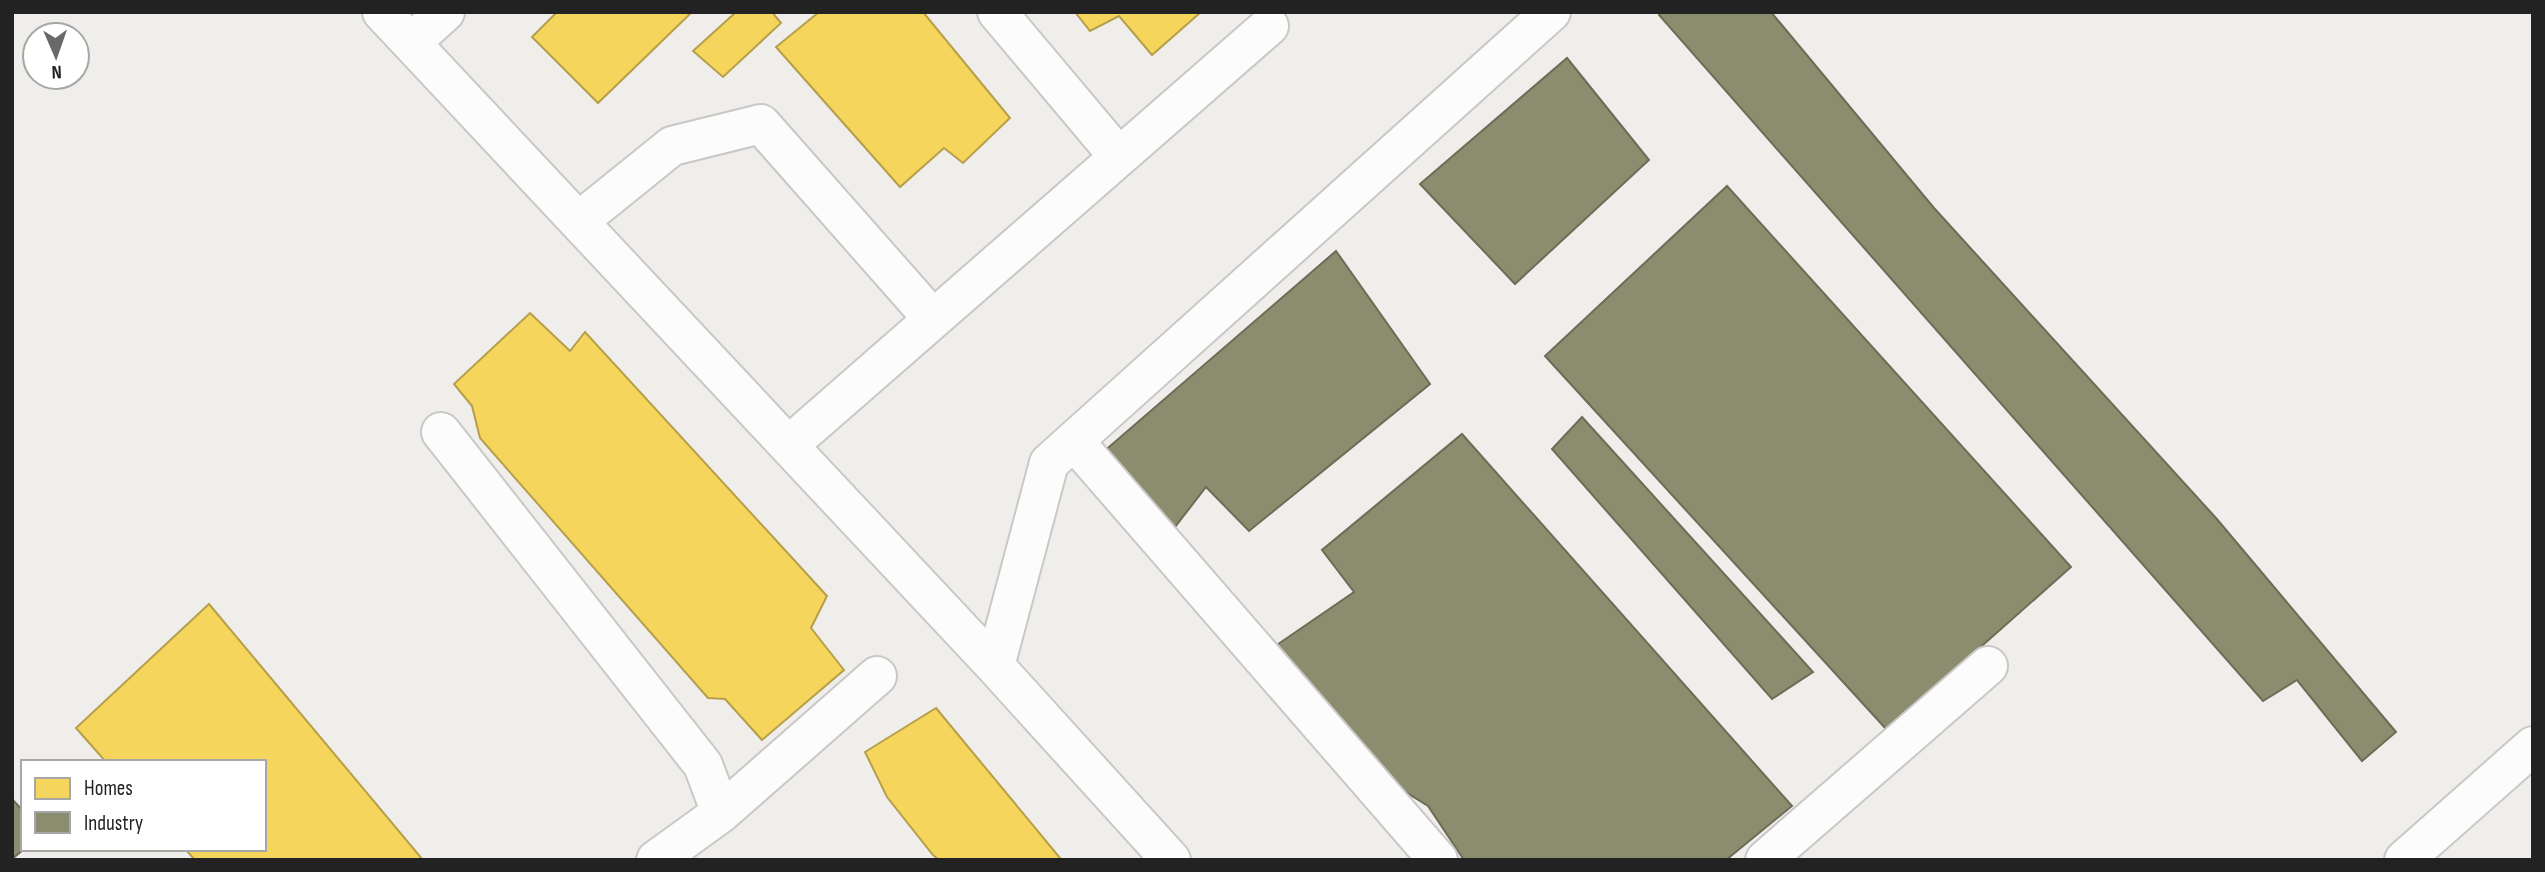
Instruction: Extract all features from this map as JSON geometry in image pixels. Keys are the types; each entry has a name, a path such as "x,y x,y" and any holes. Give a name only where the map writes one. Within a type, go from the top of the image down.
{"street":[{"path":"382,12 995,666 1171,860"},
{"path":"411,43 445,12"},
{"path":"997,12 1119,157"},
{"path":"995,666 1049,463 1551,12"},
{"path":"789,445 1269,26"},
{"path":"579,222 672,146 761,124 933,320"},
{"path":"441,432 704,765 721,813"},
{"path":"1073,441 1438,860"},
{"path":"1765,860 1988,666"},
{"path":"656,860 721,813 877,676"},
{"path":"2404,860 2533,746"}],"building: Homes":[{"path":"557,12 692,12 598,103 532,37"},
{"path":"736,12 772,12 781,23 723,77 693,51"},
{"path":"819,12 923,12 1010,118 963,163 944,148 900,187 776,47"},
{"path":"1075,12 1201,12 1152,55 1119,16 1090,31"},
{"path":"530,313 570,351 585,332 827,596 811,628 844,670 762,740 725,699 708,698 480,438 472,406 454,384"},
{"path":"209,604 423,860 195,860 187,851 266,851 266,760 104,760 76,728"},
{"path":"936,708 1060,858 1058,860 939,860 933,855 887,797 865,752"}],"building: Industry":[{"path":"1661,12 1771,12 1934,208 2216,518 2396,732 2362,761 2297,680 2263,701 1659,15"},
{"path":"1567,58 1649,160 1515,284 1420,184"},
{"path":"1727,186 2071,567 1887,730 1545,356"},
{"path":"1336,251 1430,384 1249,531 1206,487 1175,527 1102,453"},
{"path":"1582,417 1813,672 1772,699 1552,449"},
{"path":"1462,434 1792,806 1726,860 1464,860 1428,806 1378,775 1268,651 1354,592 1322,550"},
{"path":"12,799 21,809 22,851 12,859"}]}
